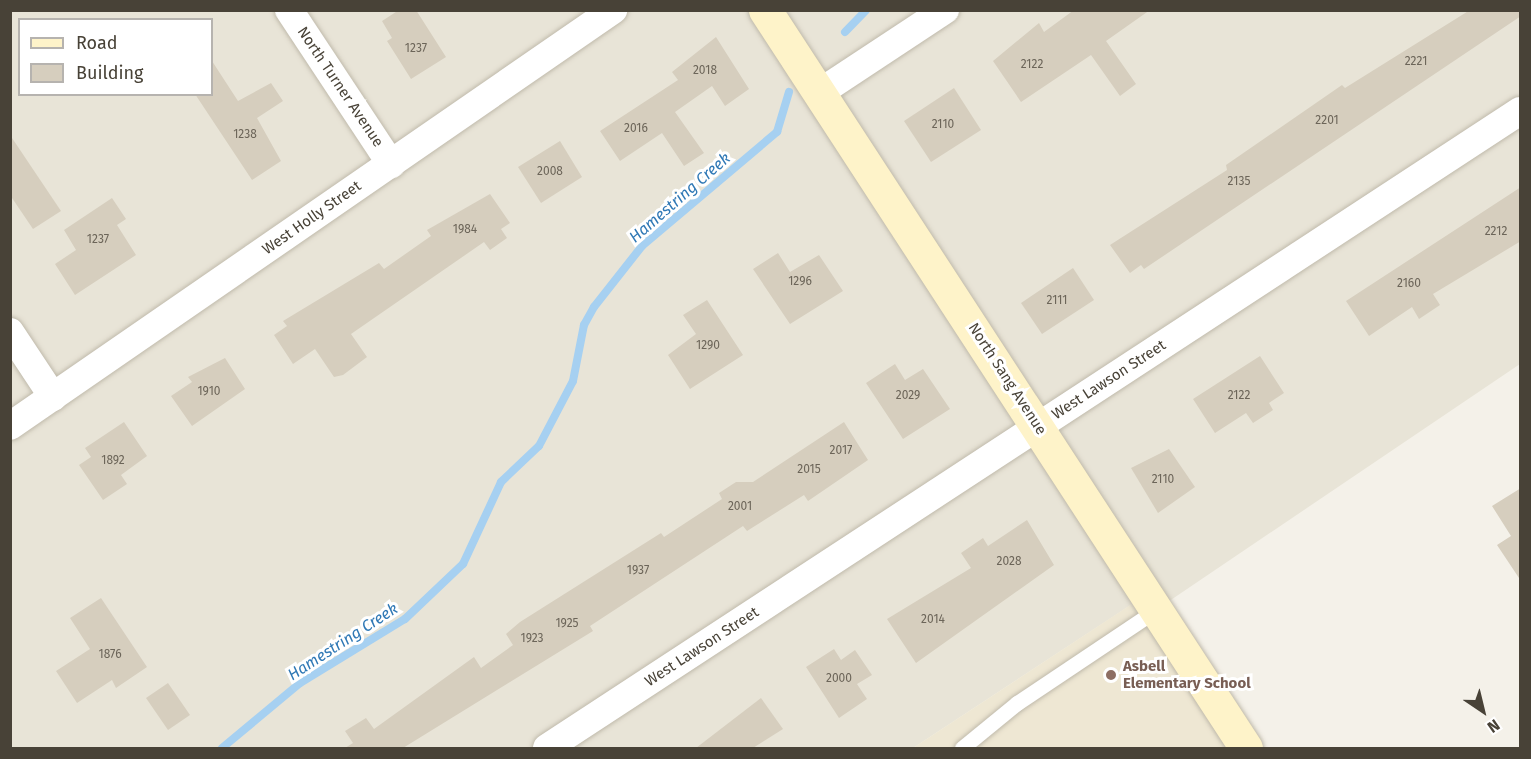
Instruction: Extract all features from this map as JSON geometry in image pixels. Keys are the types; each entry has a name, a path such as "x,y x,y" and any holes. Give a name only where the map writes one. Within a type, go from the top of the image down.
{"street":[{"name":"North Turner Avenue","path":"289,10 391,164"},
{"name":"West Holly Street","path":"10,426 614,10"},
{"name":"North Sang Avenue","path":"765,10 1246,748"},
{"path":"819,93 945,10"},
{"name":"West Lawson Street","path":"547,748 1521,111"},
{"path":"10,332 53,397"}],"lane":[{"path":"962,748 1017,703 1156,610"}],"shaded area":[{"path":"10,11 1520,11 1520,364 1156,610 1146,595 913,748 11,748"},
{"name":"Asbell Elementary School","path":"1147,594 1246,748 913,748"}],"building":[{"path":"399,10 416,10 446,57 411,79 387,41 392,38 382,21"},
{"path":"1074,10 1150,10 1106,41 1136,84 1120,96 1091,55 1021,102 993,61 1039,23 1044,32"},
{"path":"1470,10 1521,10 1521,16 1144,269 1141,265 1130,273 1110,245 1227,170 1226,165 1342,85 1345,88"},
{"path":"716,37 749,89 725,106 712,86 675,112 704,153 684,166 662,133 620,161 600,131 678,80 672,72"},
{"path":"213,63 238,101 271,83 283,101 257,118 281,161 252,180 196,96 213,96"},
{"path":"954,88 981,130 931,162 904,121"},
{"path":"10,135 61,211 33,229 10,195"},
{"path":"560,141 582,177 541,203 518,167"},
{"path":"1521,187 1521,241 1433,294 1440,305 1419,319 1412,307 1369,336 1346,301"},
{"path":"490,194 510,223 501,229 507,238 490,250 484,242 351,334 367,357 343,375 334,377 315,349 293,364 274,335 287,326 283,321 379,263 384,269 431,236 427,230"},
{"path":"112,198 126,219 117,225 136,255 75,295 55,264 76,250 64,230"},
{"path":"778,253 790,272 819,255 843,291 790,324 753,269"},
{"path":"1073,268 1094,300 1042,334 1021,303"},
{"path":"707,300 743,355 690,389 668,355 696,334 683,315"},
{"path":"1260,356 1284,393 1269,403 1273,410 1253,423 1246,413 1215,433 1193,399"},
{"path":"225,358 245,389 192,426 171,396 192,382 188,377"},
{"path":"895,364 905,380 923,369 950,409 903,439 866,383"},
{"path":"124,422 147,456 121,475 127,484 103,500 79,465 91,457 85,448"},
{"path":"844,422 868,460 808,501 804,495 747,531 743,526 590,626 593,631 403,748 345,748 353,743 345,731 366,718 374,729 474,657 481,668 513,645 506,634 520,622 661,533 664,537 722,499 719,493 736,482 753,482"},
{"path":"1169,449 1195,487 1158,513 1131,468"},
{"path":"1521,488 1521,581 1497,545 1511,536 1492,506"},
{"path":"1027,520 1054,565 916,663 887,619 971,568 961,553 983,538 988,546"},
{"path":"101,598 147,667 116,688 112,680 77,703 56,671 90,649 70,618"},
{"path":"834,649 841,660 855,650 872,675 857,684 867,699 839,718 806,667"},
{"path":"168,683 190,715 168,730 146,698"},
{"path":"761,698 783,729 753,748 696,748"}],"waterway":[{"name":"Hamestring Creek","path":"845,32 866,10"},
{"name":"Hamestring Creek","path":"222,748 300,683 405,619 463,564 501,482 539,446 573,381 584,325 594,307 642,246 777,132 789,92"}],"place":[{"name":"Asbell Elementary School","path":"1111,675"}]}
